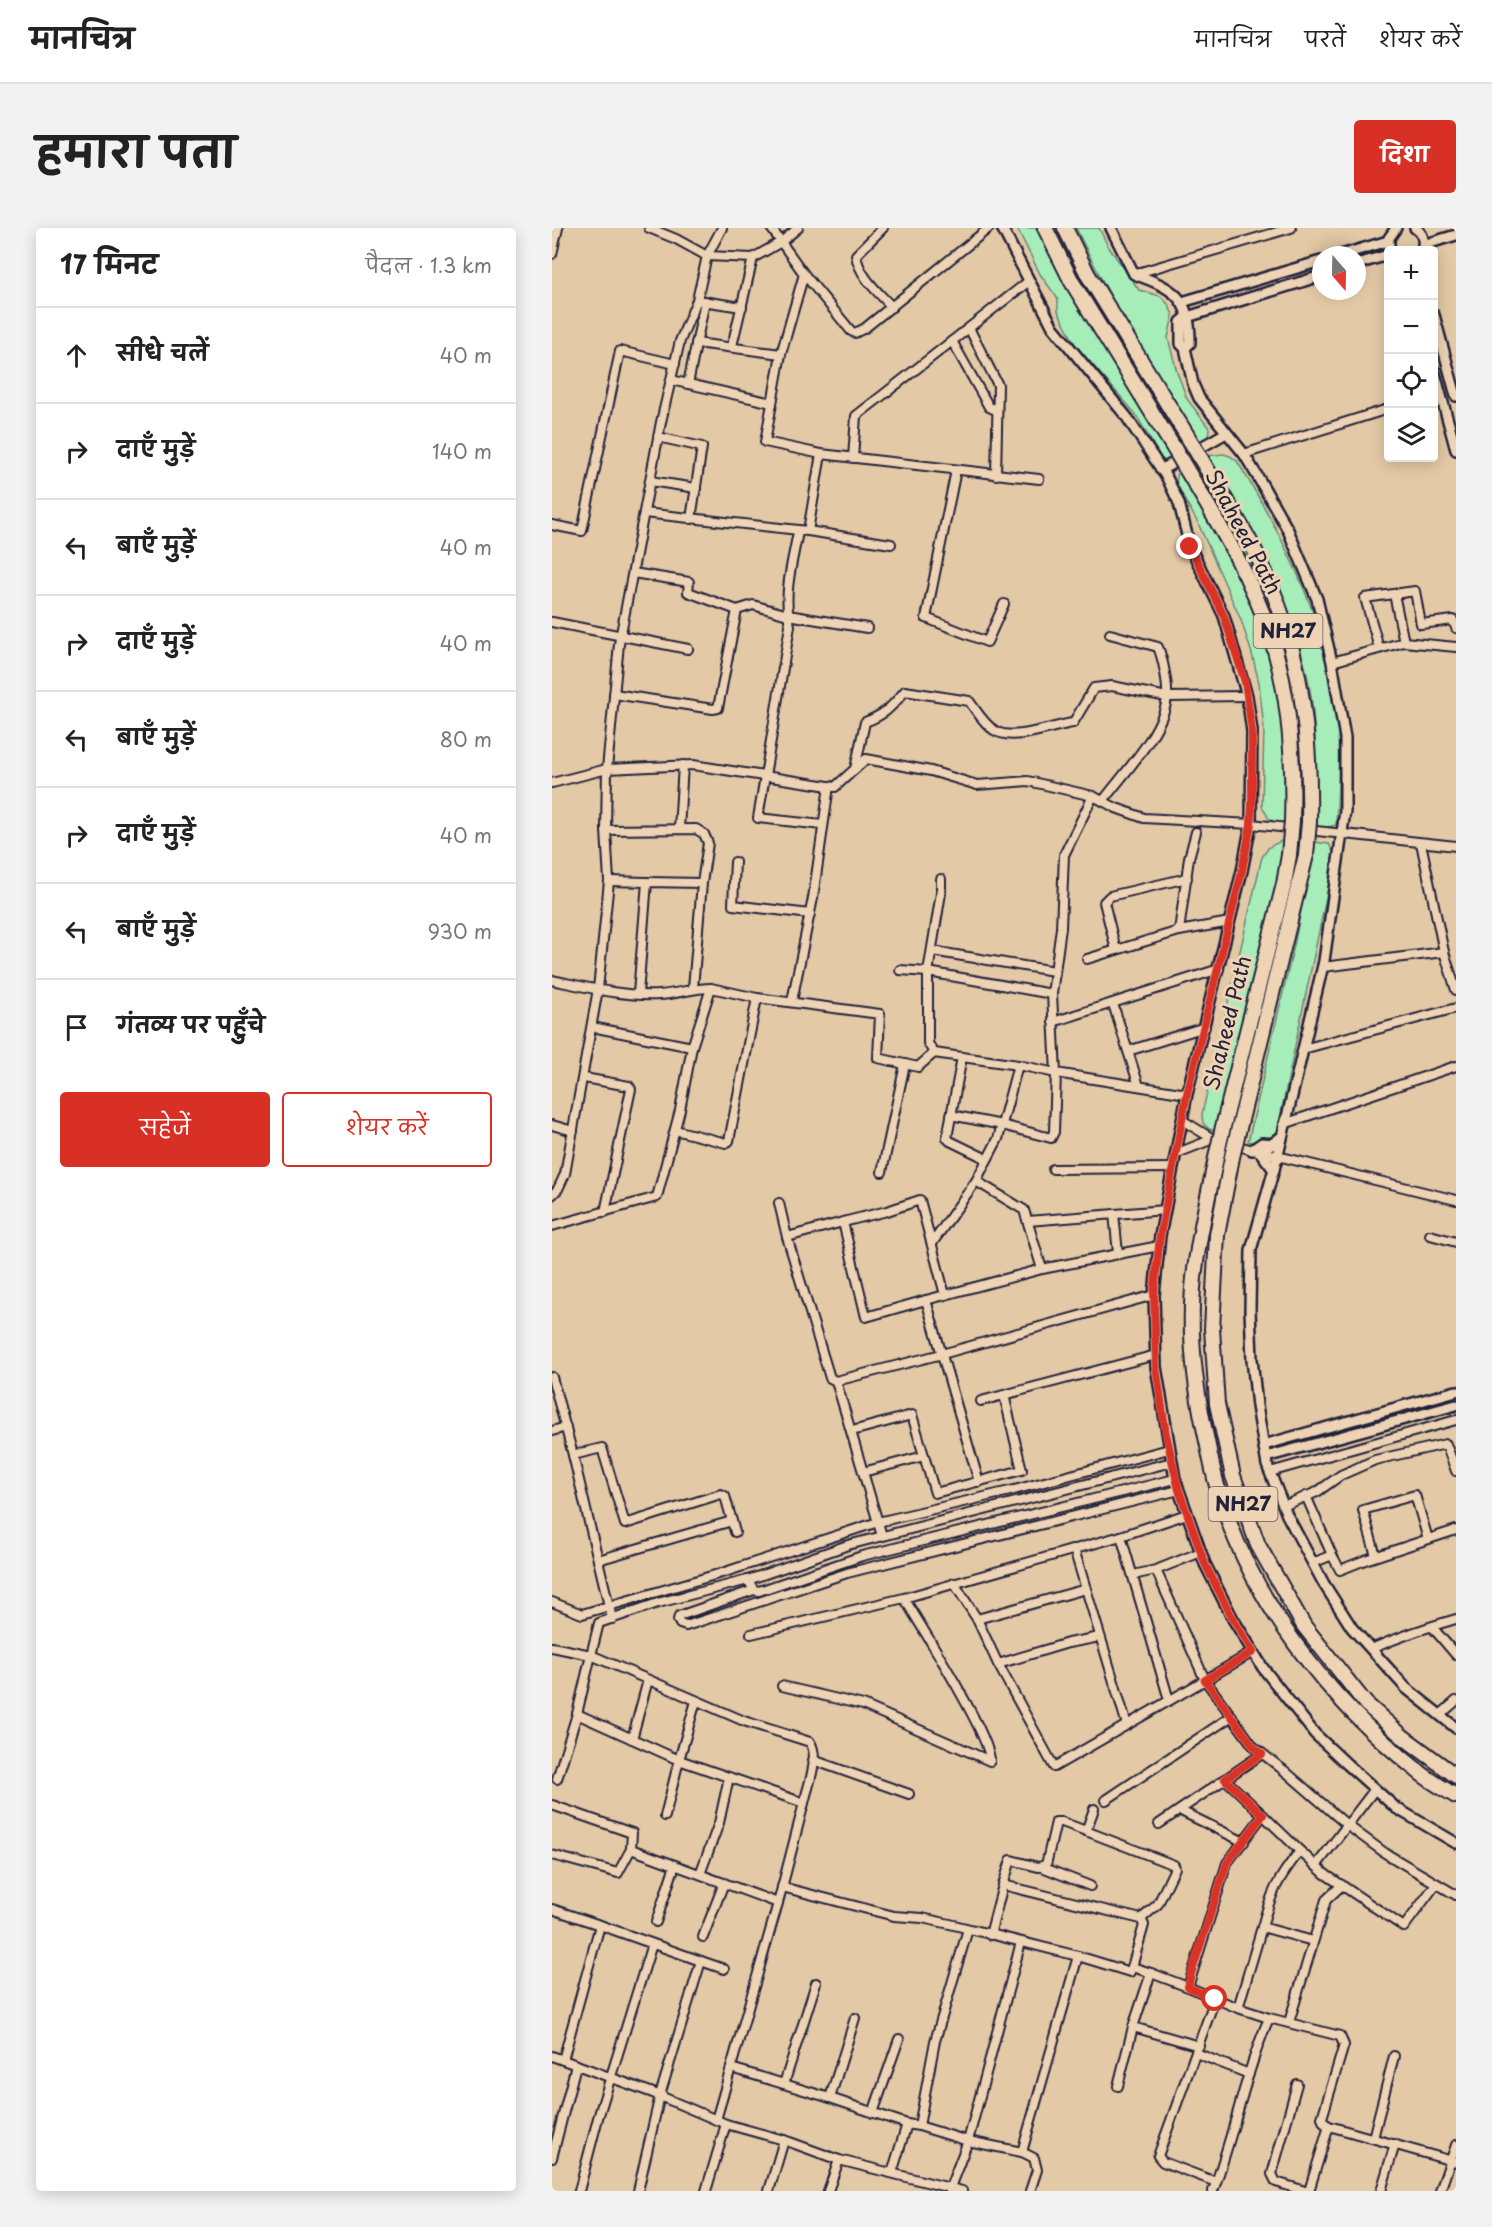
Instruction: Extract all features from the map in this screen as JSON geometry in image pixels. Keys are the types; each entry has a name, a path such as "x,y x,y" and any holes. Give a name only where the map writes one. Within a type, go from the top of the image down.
{"highway":[{"name":"Shaheed Path","path":"1045,228 1072,282 1239,559 1271,635 1286,703 1291,741 1292,820 1289,855 1284,884 1217,1153 1200,1233 1193,1288 1192,1344 1200,1407 1217,1486 1242,1553 1273,1610 1312,1668 1357,1718 1419,1772 1456,1796"},
{"name":"Shaheed Path","path":"1065,228 1088,274 1256,552 1287,629 1304,700 1308,740 1309,822 1306,855 1232,1157 1216,1235 1212,1329 1217,1404 1233,1476 1258,1545 1304,1626 1366,1704 1402,1736 1456,1776"}],"street":[{"path":"552,254 558,228"},
{"path":"649,228 676,239 707,256 753,258 781,242 798,228"},
{"path":"688,384 696,343 707,256 722,228"},
{"path":"771,228 804,274 850,331 855,333 892,307 989,228"},
{"path":"883,228 856,255 857,265 866,279 892,307"},
{"path":"1002,228 1053,327 1126,416 1179,502 1190,547 1224,616 1247,696 1252,731 1251,824 1219,969 1187,1094 1159,1246 1154,1294 1156,1354 1175,1479 1201,1552 1233,1619 1263,1668 1315,1734 1375,1789 1396,1808 1456,1843"},
{"path":"1111,228 1134,274 1164,285 1182,302 1190,324 1190,343 1185,348 1192,384 1199,398 1244,454 1288,530 1317,599 1332,662 1345,738 1345,811 1323,967 1278,1141 1278,1155 1251,1250 1252,1359 1266,1457 1284,1506 1313,1563 1352,1628 1406,1688 1456,1728"},
{"path":"1134,274 1291,228"},
{"path":"1419,228 1423,246"},
{"path":"1390,246 1393,229"},
{"path":"1428,246 1456,236"},
{"path":"1366,252 1384,250"},
{"path":"1366,260 1384,251"},
{"path":"732,346 753,258"},
{"path":"1182,302 1312,264"},
{"path":"804,274 781,354 765,442 821,454 1039,479"},
{"path":"1187,317 1312,279"},
{"path":"853,458 856,416 1029,281"},
{"path":"701,300 742,307"},
{"path":"552,1195 558,1189 565,1174 584,1078 598,989 609,881 606,830 607,770 621,636 658,437 680,341 701,300"},
{"path":"969,328 998,386 996,475"},
{"path":"1438,330 1456,396"},
{"path":"952,341 989,407 996,410"},
{"path":"696,343 781,354"},
{"path":"552,525 582,531 620,351 675,364"},
{"path":"671,380 772,403"},
{"path":"1438,397 1456,450"},
{"path":"1244,454 1384,411"},
{"path":"1161,470 1226,433"},
{"path":"658,437 702,447 691,519"},
{"path":"808,531 821,454"},
{"path":"956,470 926,618 987,642 1004,604"},
{"path":"650,481 696,488"},
{"path":"644,513 798,532 808,531 891,544"},
{"path":"798,532 787,585 790,626 758,818 823,825"},
{"path":"633,573 689,582 688,592 737,610 753,605 788,615 867,628"},
{"path":"1379,648 1365,598 1415,591 1421,624 1453,620 1456,628"},
{"path":"1394,594 1404,642"},
{"path":"614,694 718,708 737,610"},
{"path":"552,622 688,649"},
{"path":"1103,801 1153,734 1167,697 1162,657 1158,647 1110,634"},
{"path":"1332,662 1404,642 1456,647"},
{"path":"855,769 865,722 880,716 897,702 905,691 969,701 994,731 1005,734 1034,733 1073,723 1094,688 1106,685 1167,697 1247,696"},
{"path":"552,783 607,770 693,765 835,787 867,759 931,771 977,785 1028,781 1093,796 1144,818 1251,824 1456,846"},
{"path":"679,829 683,765"},
{"path":"792,1001 810,914 829,786"},
{"path":"951,1115 1051,1138 1054,1132 1056,1073 1052,994 1061,928 1064,855 1093,796"},
{"path":"606,830 696,829 704,834 708,843 702,883 693,988"},
{"path":"1179,931 1189,858 1196,832"},
{"path":"1421,843 1444,952 1456,990"},
{"path":"735,862 733,905 810,914"},
{"path":"1116,950 1104,902 1110,896 1187,878"},
{"path":"934,1053 928,1043 928,972 933,951 941,879"},
{"path":"609,881 702,883"},
{"path":"638,994 647,882"},
{"path":"1087,959 1179,931 1230,922"},
{"path":"933,951 1054,971"},
{"path":"1323,967 1444,952"},
{"path":"1053,1022 1219,969"},
{"path":"900,970 928,972 1052,994"},
{"path":"552,980 638,994 659,995 693,988 711,988 757,998 880,1014 878,1058 918,1067 934,1053 1187,1094"},
{"path":"552,1226 657,1197 675,1130 692,1047 711,988"},
{"path":"675,1130 726,1143 729,1141 757,998"},
{"path":"1113,1004 1139,1086"},
{"path":"1303,1049 1456,1008"},
{"path":"592,1027 692,1047"},
{"path":"1128,1051 1205,1027"},
{"path":"962,1057 947,1138 987,1159"},
{"path":"882,1172 905,1064"},
{"path":"933,1242 975,1181 998,1138 1018,1065"},
{"path":"1284,1124 1456,1066"},
{"path":"584,1078 629,1086 631,1089 605,1212"},
{"path":"1182,1120 1213,1139 1456,1200"},
{"path":"552,1125 573,1131"},
{"path":"1175,1154 1213,1139"},
{"path":"1257,1151 1278,1141"},
{"path":"1257,1151 1274,1170"},
{"path":"1053,1169 1173,1168"},
{"path":"975,1181 1024,1210 1042,1269"},
{"path":"787,1237 920,1200 945,1294"},
{"path":"779,1203 787,1237 830,1378 836,1381 942,1354 1154,1294"},
{"path":"1028,1221 1165,1210"},
{"path":"1114,1214 1118,1253"},
{"path":"843,1222 866,1317 1042,1269 1159,1246"},
{"path":"1430,1235 1456,1242"},
{"path":"926,1300 979,1482"},
{"path":"981,1401 1156,1354"},
{"path":"552,1377 612,1619"},
{"path":"836,1381 882,1536"},
{"path":"1264,1445 1456,1391"},
{"path":"852,1431 912,1415 935,1493 1022,1470 1004,1395"},
{"path":"1266,1457 1456,1405"},
{"path":"1270,1472 1456,1420"},
{"path":"552,1431 566,1427"},
{"path":"1284,1506 1317,1492 1341,1475 1375,1460 1446,1444 1456,1472"},
{"path":"573,1455 602,1448 625,1524 721,1494 725,1496 735,1532"},
{"path":"552,1602 582,1614 724,1572 878,1522 1014,1490 1169,1449"},
{"path":"863,1472 924,1456"},
{"path":"557,1779 577,1714 599,1623 658,1603 748,1580 848,1545 1172,1462"},
{"path":"1175,1479 862,1556 759,1591 754,1590 680,1616 678,1620 680,1624 686,1626 847,1573 1179,1490"},
{"path":"1376,1556 1363,1510 1415,1495 1428,1539"},
{"path":"1306,1497 1340,1570 1456,1530"},
{"path":"751,1634 904,1598 1121,1536 1187,1514"},
{"path":"598,1560 732,1521"},
{"path":"1121,1536 1169,1700"},
{"path":"1074,1549 1127,1725"},
{"path":"1133,1575 1156,1570 1201,1552"},
{"path":"1313,1563 1332,1555"},
{"path":"1156,1570 1205,1680 1254,1747 1347,1825 1385,1853 1456,1895"},
{"path":"748,1580 754,1590"},
{"path":"954,1583 977,1619 998,1664 1054,1767 1253,1652"},
{"path":"977,1619 1086,1590"},
{"path":"783,1686 863,1706 990,1761 990,1753 973,1718 904,1598"},
{"path":"1371,1649 1421,1628 1433,1628 1456,1619"},
{"path":"1433,1628 1456,1655"},
{"path":"998,1664 1068,1643 1101,1637"},
{"path":"552,1647 591,1655 744,1721 810,1742 813,1760 804,1803 716,2120"},
{"path":"632,1738 648,1680"},
{"path":"665,1816 696,1701"},
{"path":"1440,1715 1456,1701"},
{"path":"577,1714 679,1760 804,1803"},
{"path":"1106,1800 1232,1716"},
{"path":"1159,1824 1262,1754"},
{"path":"813,1760 909,1794"},
{"path":"700,1874 718,1823 729,1777"},
{"path":"1225,1779 1316,1866 1404,1927 1436,1884"},
{"path":"1316,1866 1375,1789"},
{"path":"552,1805 632,1833 631,1849 618,1873 552,1855"},
{"path":"1086,1831 1094,1809"},
{"path":"1180,1811 1244,1842"},
{"path":"1188,1987 1227,1863 1263,1815"},
{"path":"1042,1867 1046,1865 1056,1822 1062,1821 1174,1865 1158,1904 1141,1919"},
{"path":"631,1849 778,1903"},
{"path":"1238,2008 1272,1893 1284,1871 1300,1851"},
{"path":"990,1935 1011,1860 1042,1867 1090,1886"},
{"path":"656,1922 675,1865"},
{"path":"703,1937 723,1883"},
{"path":"1003,1884 1141,1919"},
{"path":"1288,2022 1326,1900 1342,1885"},
{"path":"782,1887 894,1916 922,1918 968,1929 1078,1956 1130,1972 1143,1925 1141,1919"},
{"path":"552,1909 724,1969"},
{"path":"563,2060 600,1925"},
{"path":"1262,1927 1313,1941"},
{"path":"919,2126 936,2041 968,1929"},
{"path":"949,2189 968,2141 1021,1942"},
{"path":"579,2191 598,2118 652,1944"},
{"path":"1022,2152 1078,1956"},
{"path":"638,2191 660,2096 701,1961"},
{"path":"1132,1967 1238,2008 1340,2036 1344,2045 1322,2118 1324,2123 1454,2161"},
{"path":"1118,2086 1133,2027 1151,1973"},
{"path":"783,2084 816,1983"},
{"path":"1215,1999 1158,2156 1163,2162 1216,2182"},
{"path":"830,2098 855,2018"},
{"path":"1213,2191 1269,2018"},
{"path":"1133,2027 1197,2049 1249,2074"},
{"path":"873,2113 899,2039"},
{"path":"552,2056 660,2096 726,2124 784,2140 839,2160 962,2191"},
{"path":"1373,2138 1394,2056"},
{"path":"552,2158 576,2065"},
{"path":"731,2068 907,2124 968,2141 1022,2152 1034,2158 1037,2170 1030,2191"},
{"path":"1297,2084 1272,2174 1276,2182 1307,2191 1329,2126"},
{"path":"706,2191 726,2124"},
{"path":"892,2173 907,2124"},
{"path":"769,2191 784,2140"},
{"path":"1382,2191 1395,2144"},
{"path":"1440,2191 1454,2161 1456,2145"},
{"path":"828,2191 839,2160"}],"green space":[{"path":"1017,228 1044,228 1174,461 1167,462 1161,458 1135,413 1076,346 1058,311 1058,299 1040,274"},
{"path":"1056,228 1063,228 1250,549 1261,572 1290,660 1303,742 1304,823 1298,823 1273,627"},
{"path":"1076,228 1099,228 1108,246 1139,290 1160,296 1168,304 1173,315 1168,338 1177,372 1187,399 1209,428 1208,437 1200,446 1135,339"},
{"path":"1223,454 1237,461 1271,520 1314,615 1332,682 1337,715 1336,825 1315,830 1314,724 1309,682 1296,634 1274,582 1206,456"},
{"path":"1178,471 1233,563 1259,622 1268,650 1281,707 1285,737 1287,795 1285,824 1269,819 1262,806 1264,728 1259,683 1252,654 1241,620 1198,523 1176,484"},
{"path":"1283,840 1276,894 1219,1132 1209,1129 1203,1123 1202,1114 1262,857 1269,847"},
{"path":"1314,842 1329,844 1335,855 1277,1132 1267,1140 1248,1142 1295,941"}],"route":[{"path":"1190,547 1224,616 1245,682 1252,731 1251,824 1209,1011 1187,1094 1160,1236 1154,1294 1156,1367 1175,1479 1205,1564 1253,1652 1205,1680 1254,1747 1262,1754 1225,1779 1263,1815 1227,1863 1191,1974 1188,1987 1215,1999"}]}
